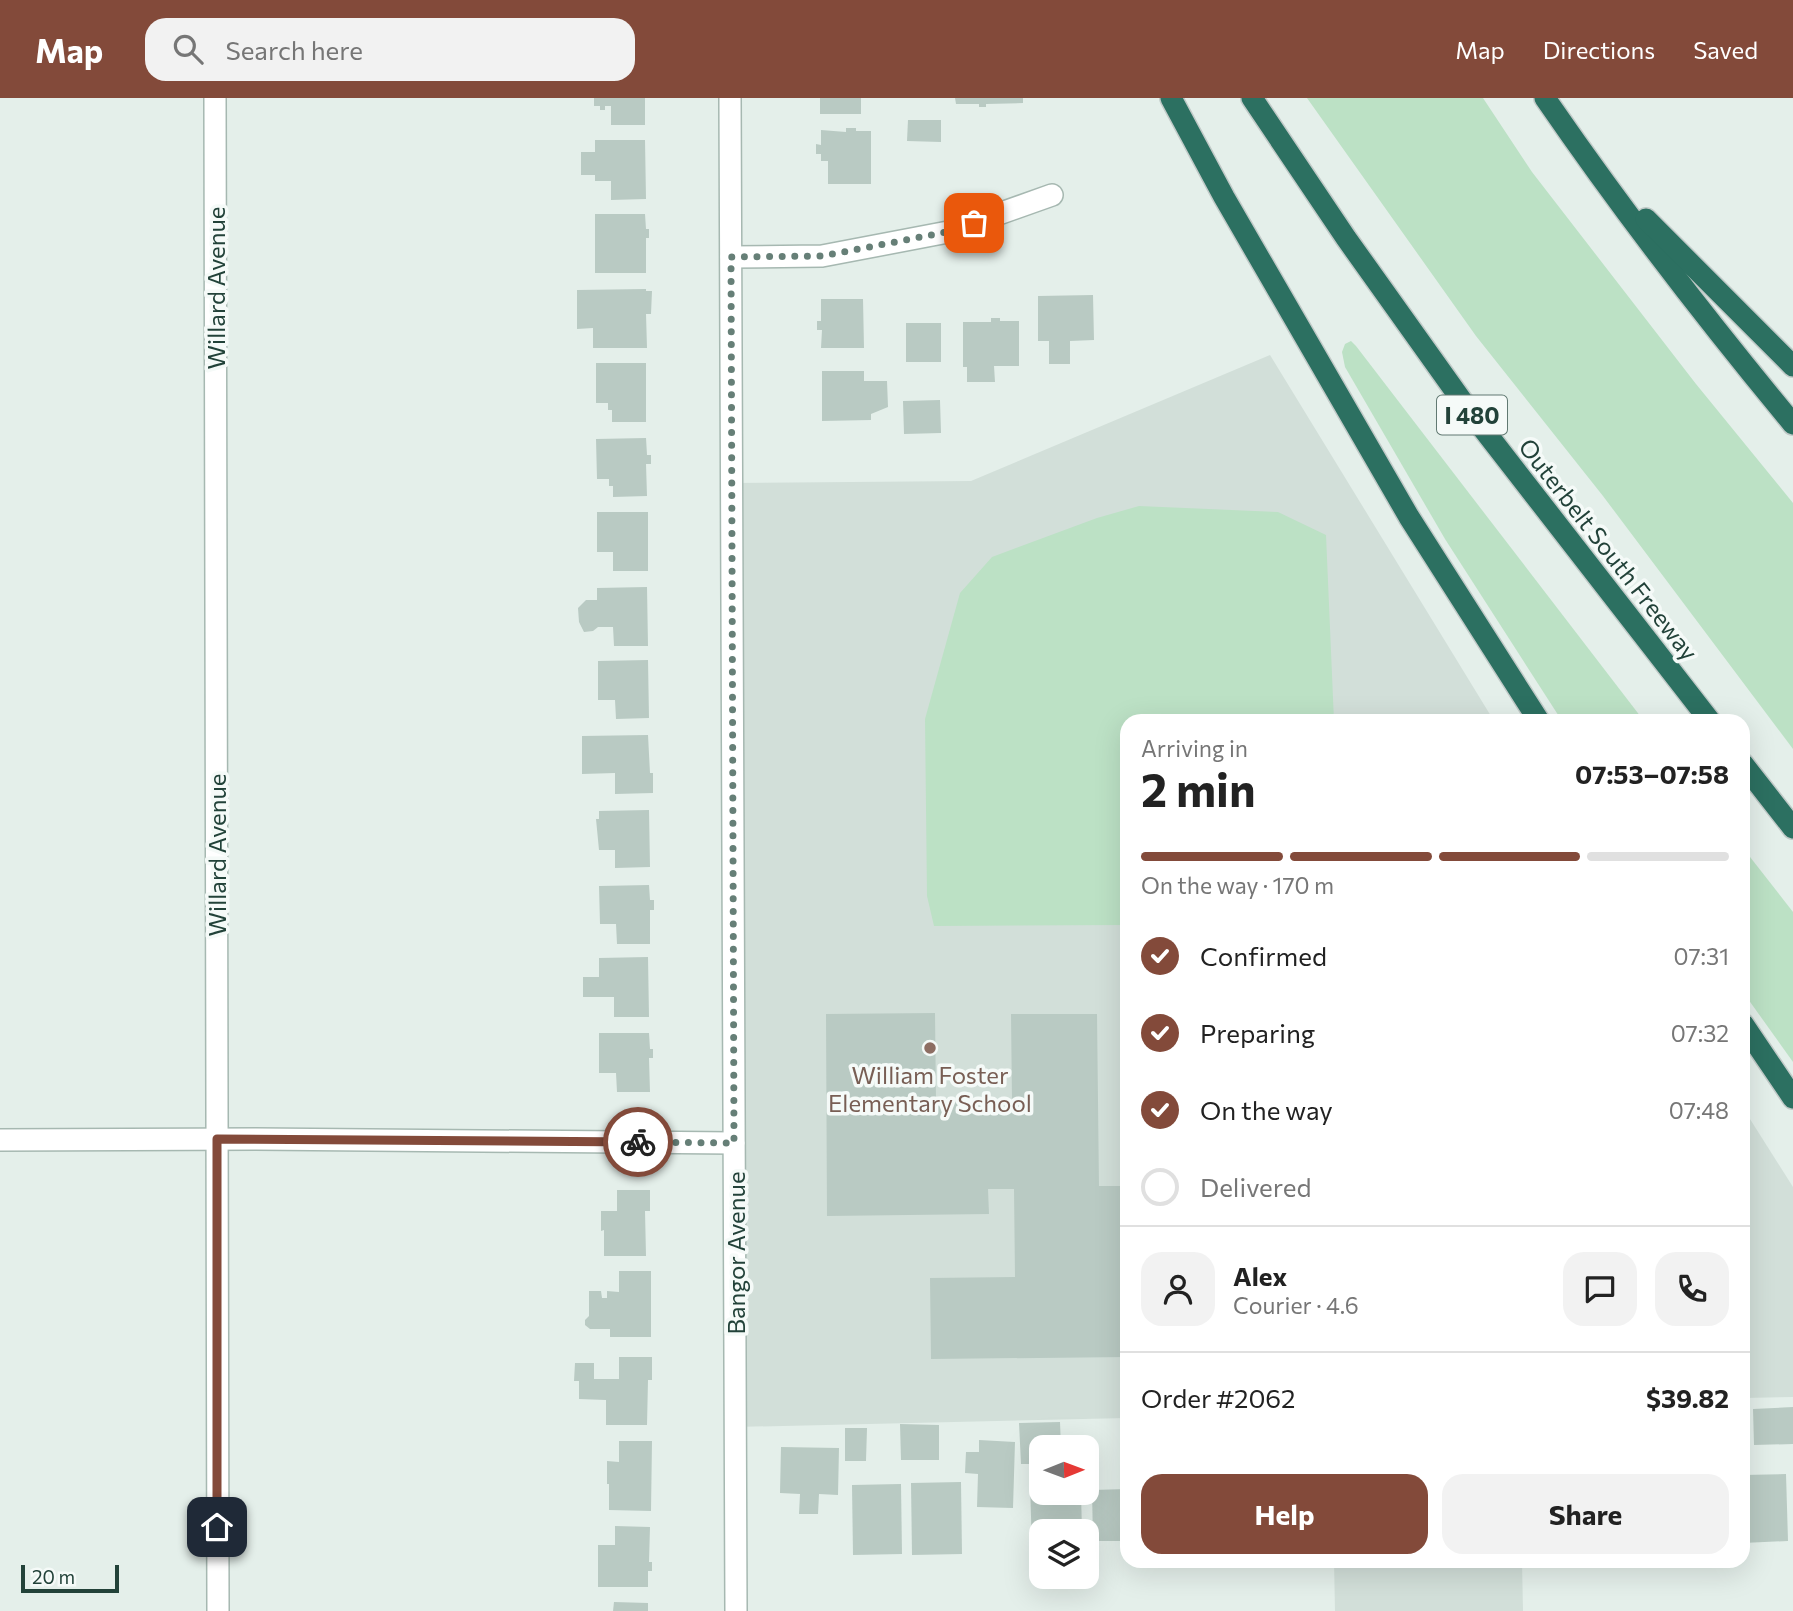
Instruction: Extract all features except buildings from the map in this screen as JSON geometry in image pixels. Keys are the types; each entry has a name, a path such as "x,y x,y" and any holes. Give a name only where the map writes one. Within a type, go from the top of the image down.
{"highway":[{"path":"1171,98 1224,197 1409,517 1535,714"},
{"name":"Outerbelt South Freeway","path":"1252,98 1346,238 1470,412 1705,714"},
{"path":"1545,98 1590,163 1747,369 1793,424"},
{"path":"1590,163 1793,366"},
{"path":"1750,773 1793,828"},
{"path":"1750,1034 1793,1098"}],"street":[{"name":"Willard Avenue","path":"215,98 218,1611"},
{"name":"Bangor Avenue","path":"730,98 736,1611"},
{"path":"731,257 822,256 947,232 1052,195"},
{"path":"0,1140 734,1143"}],"shaded area":[{"name":"William Foster Elementary School","path":"1270,355 1490,714 1120,714 1120,1418 735,1427 731,483 971,481"},
{"path":"1750,1119 1793,1187 1793,1397 1750,1398"},
{"path":"1334,1568 1522,1568 1523,1611 1335,1611"}],"green space":[{"path":"1307,98 1483,98 1532,172 1696,384 1793,503 1793,749 1603,496 1476,336"},
{"path":"1351,341 1356,346 1639,714 1558,714 1445,539 1345,367 1342,352 1345,344"},
{"path":"1139,506 1278,512 1326,535 1334,714 1120,714 1120,925 934,926 927,896 925,719 960,593 992,557 1097,518"},
{"path":"1750,857 1793,912 1793,1062 1750,1002"}],"way so far":[{"path":"638,1142 734,1143 731,257 822,256 947,232 974,223"}],"place":[{"name":"William Foster Elementary School","path":"930,1048"}],"route":[{"path":"217,1527 217,1139 638,1142"}]}
